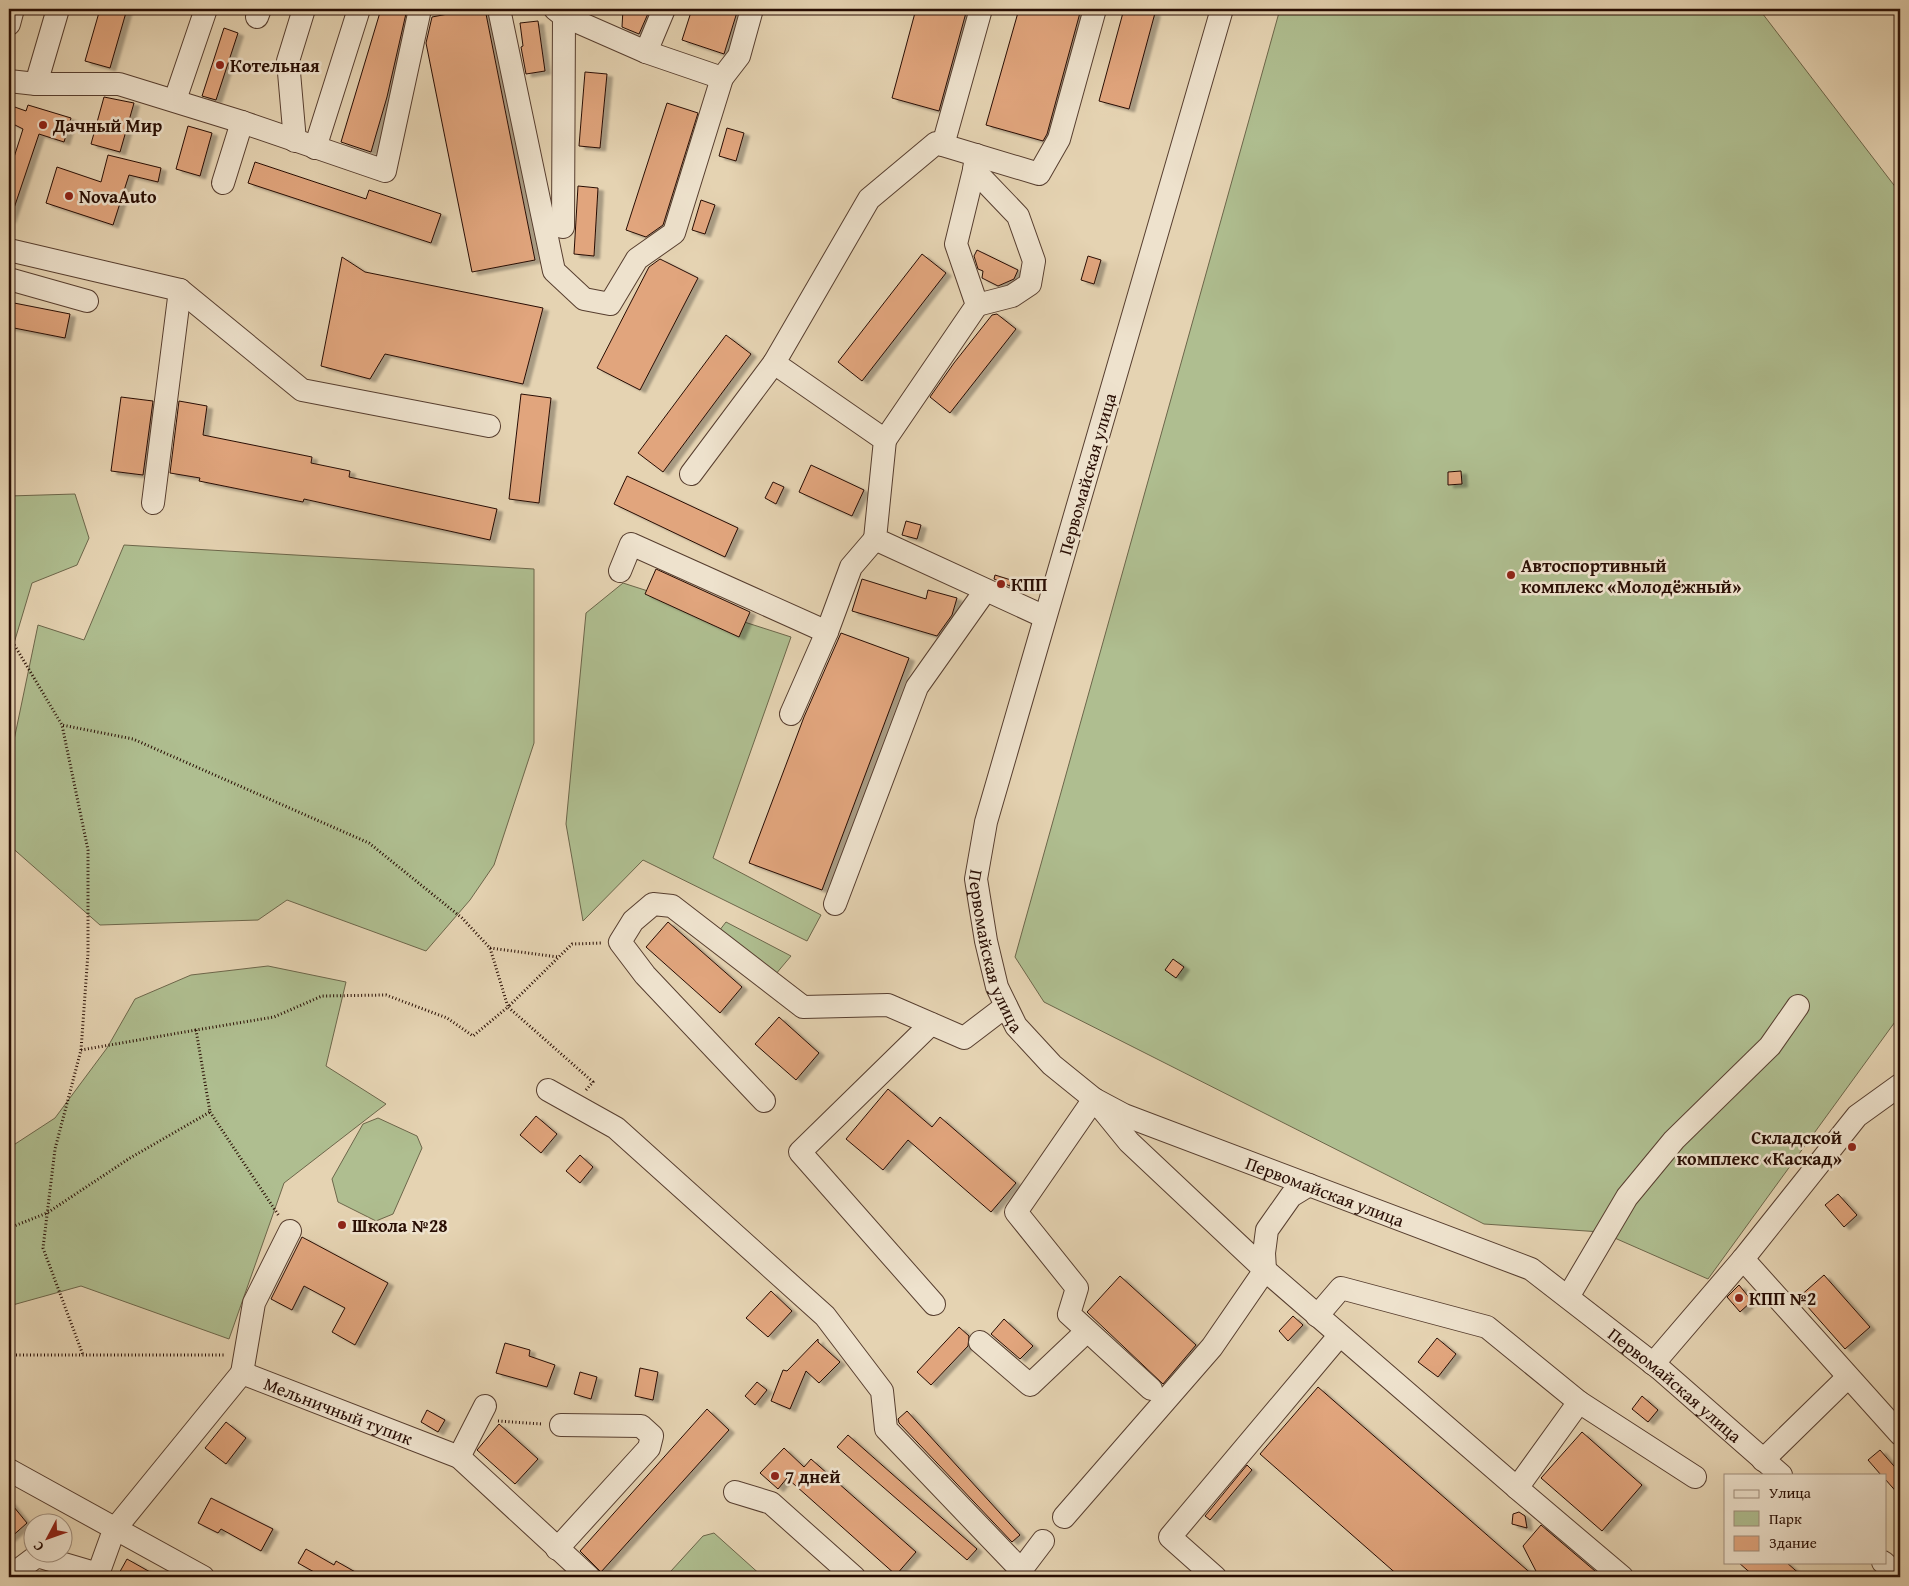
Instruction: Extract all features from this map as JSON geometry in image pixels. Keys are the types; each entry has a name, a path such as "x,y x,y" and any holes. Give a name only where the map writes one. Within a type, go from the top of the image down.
{"street":[{"path":"9,24 13,9"},
{"path":"36,84 58,9"},
{"path":"176,100 206,9"},
{"path":"304,9 288,61 305,144"},
{"path":"305,144 360,9"},
{"path":"9,81 36,84 119,84 176,100 384,171 420,9"},
{"path":"499,9 554,271 584,299 610,304 637,259 674,233 722,78 739,56 752,9"},
{"path":"646,52 664,9"},
{"path":"943,145 981,9"},
{"path":"691,474 774,363 869,199 936,143 975,162 1039,174 1059,139 1095,9"},
{"name":"Первомайская улица","path":"1222,9 986,822 976,879 988,950 997,987 1016,1026 1052,1065 1094,1099 1124,1115 1532,1269 1653,1364 1779,1474"},
{"path":"563,227 562,11 646,52 722,78"},
{"path":"223,183 242,122"},
{"path":"975,162 956,244 977,304"},
{"path":"791,714 827,632 851,567 876,539 885,440 977,304 1012,296 1030,284 1034,261 1018,216 975,162"},
{"path":"9,250 180,290 302,390 489,426"},
{"path":"9,279 87,300"},
{"path":"153,503 180,290"},
{"path":"774,363 885,440"},
{"path":"876,539 985,591 1045,617"},
{"path":"620,571 631,544 827,632"},
{"path":"835,904 917,687 985,591"},
{"path":"764,1101 645,975 620,942 633,921 653,904 672,906 803,1007 888,1005 964,1038 1006,1006"},
{"path":"1568,1296 1627,1197 1674,1140 1770,1046 1798,1006"},
{"path":"931,1024 800,1152 934,1304"},
{"path":"1653,1364 1743,1259 1857,1116 1900,1085"},
{"path":"548,1090 616,1128 825,1316 882,1391 886,1429 1020,1573 1043,1541"},
{"path":"1152,1389 1068,1314 1077,1288 1016,1212 1094,1099 1129,1142 1265,1270 1339,1336 1622,1577"},
{"path":"1064,1517 1212,1347 1265,1270 1264,1253 1267,1230 1290,1196 1309,1185"},
{"path":"242,1373 254,1303 290,1231"},
{"path":"1743,1259 1900,1434"},
{"path":"1317,1316 1341,1288 1487,1327 1579,1402 1695,1477"},
{"path":"980,1342 1030,1384 1087,1331"},
{"path":"1215,1577 1170,1537 1339,1336"},
{"name":"Мельничный тупик","path":"98,1576 114,1530 242,1373 459,1457 589,1577"},
{"path":"1763,1460 1848,1377"},
{"path":"1516,1488 1579,1402"},
{"path":"459,1457 481,1413"},
{"path":"557,1549 649,1448 652,1436 641,1426 561,1425"},
{"path":"9,1470 114,1530 203,1577"},
{"path":"736,1492 771,1503 854,1577"},
{"path":"9,1577 37,1556 98,1576"},
{"path":"1885,1564 1900,1577"}],"path":[{"path":"9,636 62,725 88,850 88,953 81,1050 54,1149 43,1248 83,1355"},
{"path":"62,725 133,739 370,843 462,918 490,948 508,1006 593,1082 572,1103"},
{"path":"81,1050 274,1017 322,996 386,995 447,1018 473,1036 508,1006 572,944 620,942"},
{"path":"490,948 558,958"},
{"path":"196,1030 210,1112 290,1231"},
{"path":"9,1228 47,1213 130,1158 210,1112"},
{"path":"481,1413 561,1425"}],"green space":[{"name":"Автоспортивный комплекс «Молодёжный»","path":"1280,9 1759,9 1900,193 1900,1015 1708,1279 1601,1232 1484,1224 1044,1002 1015,957"},
{"path":"75,494 89,538 77,565 32,583 9,660 9,496"},
{"path":"124,545 534,569 534,743 494,865 470,900 426,951 287,900 258,920 100,925 9,845 9,764 38,625 84,640"},
{"path":"623,583 791,637 713,858 821,915 807,941 643,860 583,921 566,824 586,613"},
{"path":"726,922 791,956 775,975 719,931"},
{"path":"268,966 346,982 326,1066 386,1104 284,1183 229,1339 81,1286 9,1306 9,1148 55,1118 107,1048 135,999 191,975"},
{"path":"378,1118 417,1136 422,1148 393,1214 376,1221 338,1202 332,1179 363,1124"},
{"path":"714,1533 763,1577 670,1577 671,1571 703,1536"}],"building":[{"path":"100,9 127,9 110,68 85,61"},
{"path":"381,9 407,9 387,97 371,152 341,142"},
{"path":"474,9 485,9 535,260 472,272 426,43 432,17"},
{"path":"623,9 650,9 639,34 622,27"},
{"path":"692,9 738,9 724,54 682,40"},
{"path":"916,9 967,9 939,111 892,98"},
{"path":"1019,9 1081,9 1047,134 1043,141 986,125"},
{"path":"1124,9 1138,9 1155,13 1129,109 1099,101"},
{"path":"538,21 545,71 526,74 521,47 523,46 520,23"},
{"name":"Котельная","path":"224,28 238,33 216,100 202,96"},
{"path":"585,72 607,74 600,148 579,146"},
{"path":"104,97 134,103 120,152 91,144"},
{"path":"667,103 698,113 663,225 646,237 626,230"},
{"path":"9,105 26,111 28,105 71,118 64,142 39,134 10,220 9,173 23,129 9,122"},
{"path":"188,126 212,133 200,176 176,169"},
{"path":"727,128 744,133 736,161 719,156"},
{"path":"108,155 161,168 158,182 129,175 113,225 46,203 57,167 101,182"},
{"path":"255,162 366,199 369,190 441,214 431,243 248,183"},
{"path":"578,186 598,188 594,256 574,254"},
{"path":"701,200 715,205 705,234 692,230"},
{"path":"977,250 1018,270 1014,279 998,286 982,278 983,271 978,269 974,256"},
{"path":"922,254 946,273 862,381 838,362"},
{"path":"1088,256 1101,260 1094,284 1081,280"},
{"path":"342,257 365,272 543,308 523,384 385,354 370,379 321,366"},
{"path":"660,259 698,278 640,390 597,368 649,267"},
{"path":"9,302 70,314 65,338 9,327"},
{"path":"997,314 1016,329 950,413 930,397 992,315"},
{"path":"726,335 751,354 663,472 638,453"},
{"path":"521,394 551,398 539,503 509,499"},
{"path":"121,397 153,401 143,475 111,471"},
{"path":"179,401 207,406 203,435 312,457 311,463 350,471 349,477 497,509 490,540 304,499 303,502 199,481 200,478 170,473"},
{"path":"811,465 864,490 852,516 799,492"},
{"path":"1461,471 1462,484 1448,485 1448,472"},
{"path":"627,476 738,528 725,557 614,504"},
{"path":"773,482 784,487 776,504 765,498"},
{"path":"906,521 921,525 917,539 902,535"},
{"path":"656,569 750,612 739,637 645,594"},
{"path":"995,575 1011,580 1010,586 994,579"},
{"path":"862,579 926,599 928,590 957,598 952,615 937,636 852,611"},
{"path":"841,633 909,658 822,890 749,863 804,717"},
{"path":"668,922 742,987 720,1013 646,947"},
{"path":"1173,959 1184,967 1176,978 1165,970"},
{"path":"779,1017 819,1053 796,1080 755,1044"},
{"path":"888,1089 932,1127 940,1117 1016,1183 991,1212 908,1140 883,1170 846,1139"},
{"path":"536,1116 557,1134 541,1153 520,1135"},
{"path":"580,1155 593,1167 580,1183 566,1171"},
{"path":"1838,1194 1857,1215 1844,1227 1825,1205"},
{"path":"302,1237 388,1283 355,1345 332,1332 345,1308 304,1286 292,1310 271,1299"},
{"path":"1824,1275 1870,1327 1845,1349 1799,1297"},
{"path":"1120,1276 1196,1345 1163,1384 1087,1312"},
{"name":"КПП №2","path":"1739,1285 1752,1301 1740,1312 1727,1297"},
{"path":"771,1291 792,1311 768,1337 746,1318"},
{"path":"1293,1316 1303,1325 1288,1341 1279,1331"},
{"path":"1004,1319 1033,1346 1020,1359 991,1334"},
{"path":"959,1327 969,1336 968,1346 931,1385 917,1372"},
{"path":"1437,1338 1456,1354 1438,1377 1418,1362"},
{"path":"818,1339 818,1342 840,1362 819,1383 806,1371 790,1409 771,1401 783,1370 787,1371"},
{"path":"505,1343 530,1350 529,1356 555,1365 547,1387 496,1373"},
{"path":"640,1368 658,1372 653,1400 635,1396"},
{"path":"580,1372 597,1377 591,1399 574,1394"},
{"path":"757,1382 767,1390 755,1405 745,1396"},
{"path":"1318,1387 1535,1577 1400,1577 1260,1454"},
{"path":"1642,1396 1658,1410 1648,1422 1632,1409"},
{"path":"707,1409 729,1430 601,1572 580,1551"},
{"path":"427,1410 445,1420 438,1432 421,1422"},
{"path":"907,1411 1020,1535 1012,1542 899,1423 898,1419"},
{"path":"226,1422 246,1438 226,1464 205,1448"},
{"path":"499,1424 538,1459 515,1484 477,1450"},
{"path":"1582,1432 1642,1485 1602,1531 1541,1478"},
{"path":"848,1435 977,1549 967,1560 837,1447"},
{"path":"784,1448 804,1467 811,1459 916,1552 896,1575 787,1478 778,1489 760,1473"},
{"path":"1880,1450 1900,1473 1900,1496 1886,1480 1886,1474 1880,1474 1868,1460"},
{"path":"1247,1465 1252,1470 1210,1520 1205,1516"},
{"path":"211,1498 273,1529 261,1551 221,1529 218,1533 198,1523"},
{"path":"9,1501 22,1517 22,1527 9,1539"},
{"path":"1519,1512 1525,1516 1527,1528 1512,1524 1513,1514"},
{"path":"1541,1525 1602,1577 1539,1577 1523,1546"},
{"path":"306,1549 334,1565 336,1561 364,1577 323,1577 298,1563"},
{"path":"127,1559 159,1577 117,1577"},
{"path":"1740,1564 1788,1564 1803,1577 1755,1577"}],"place":[{"name":"Котельная","path":"220,65"},
{"name":"Дачный Мир","path":"43,125"},
{"name":"NovaAuto","path":"69,196"},
{"name":"Автоспортивный комплекс «Молодёжный»","path":"1511,575"},
{"name":"КПП","path":"1001,584"},
{"name":"Складской комплекс «Каскад»","path":"1852,1147"},
{"name":"Школа №28","path":"342,1225"},
{"name":"КПП №2","path":"1739,1298"},
{"name":"7 дней","path":"775,1476"}]}
